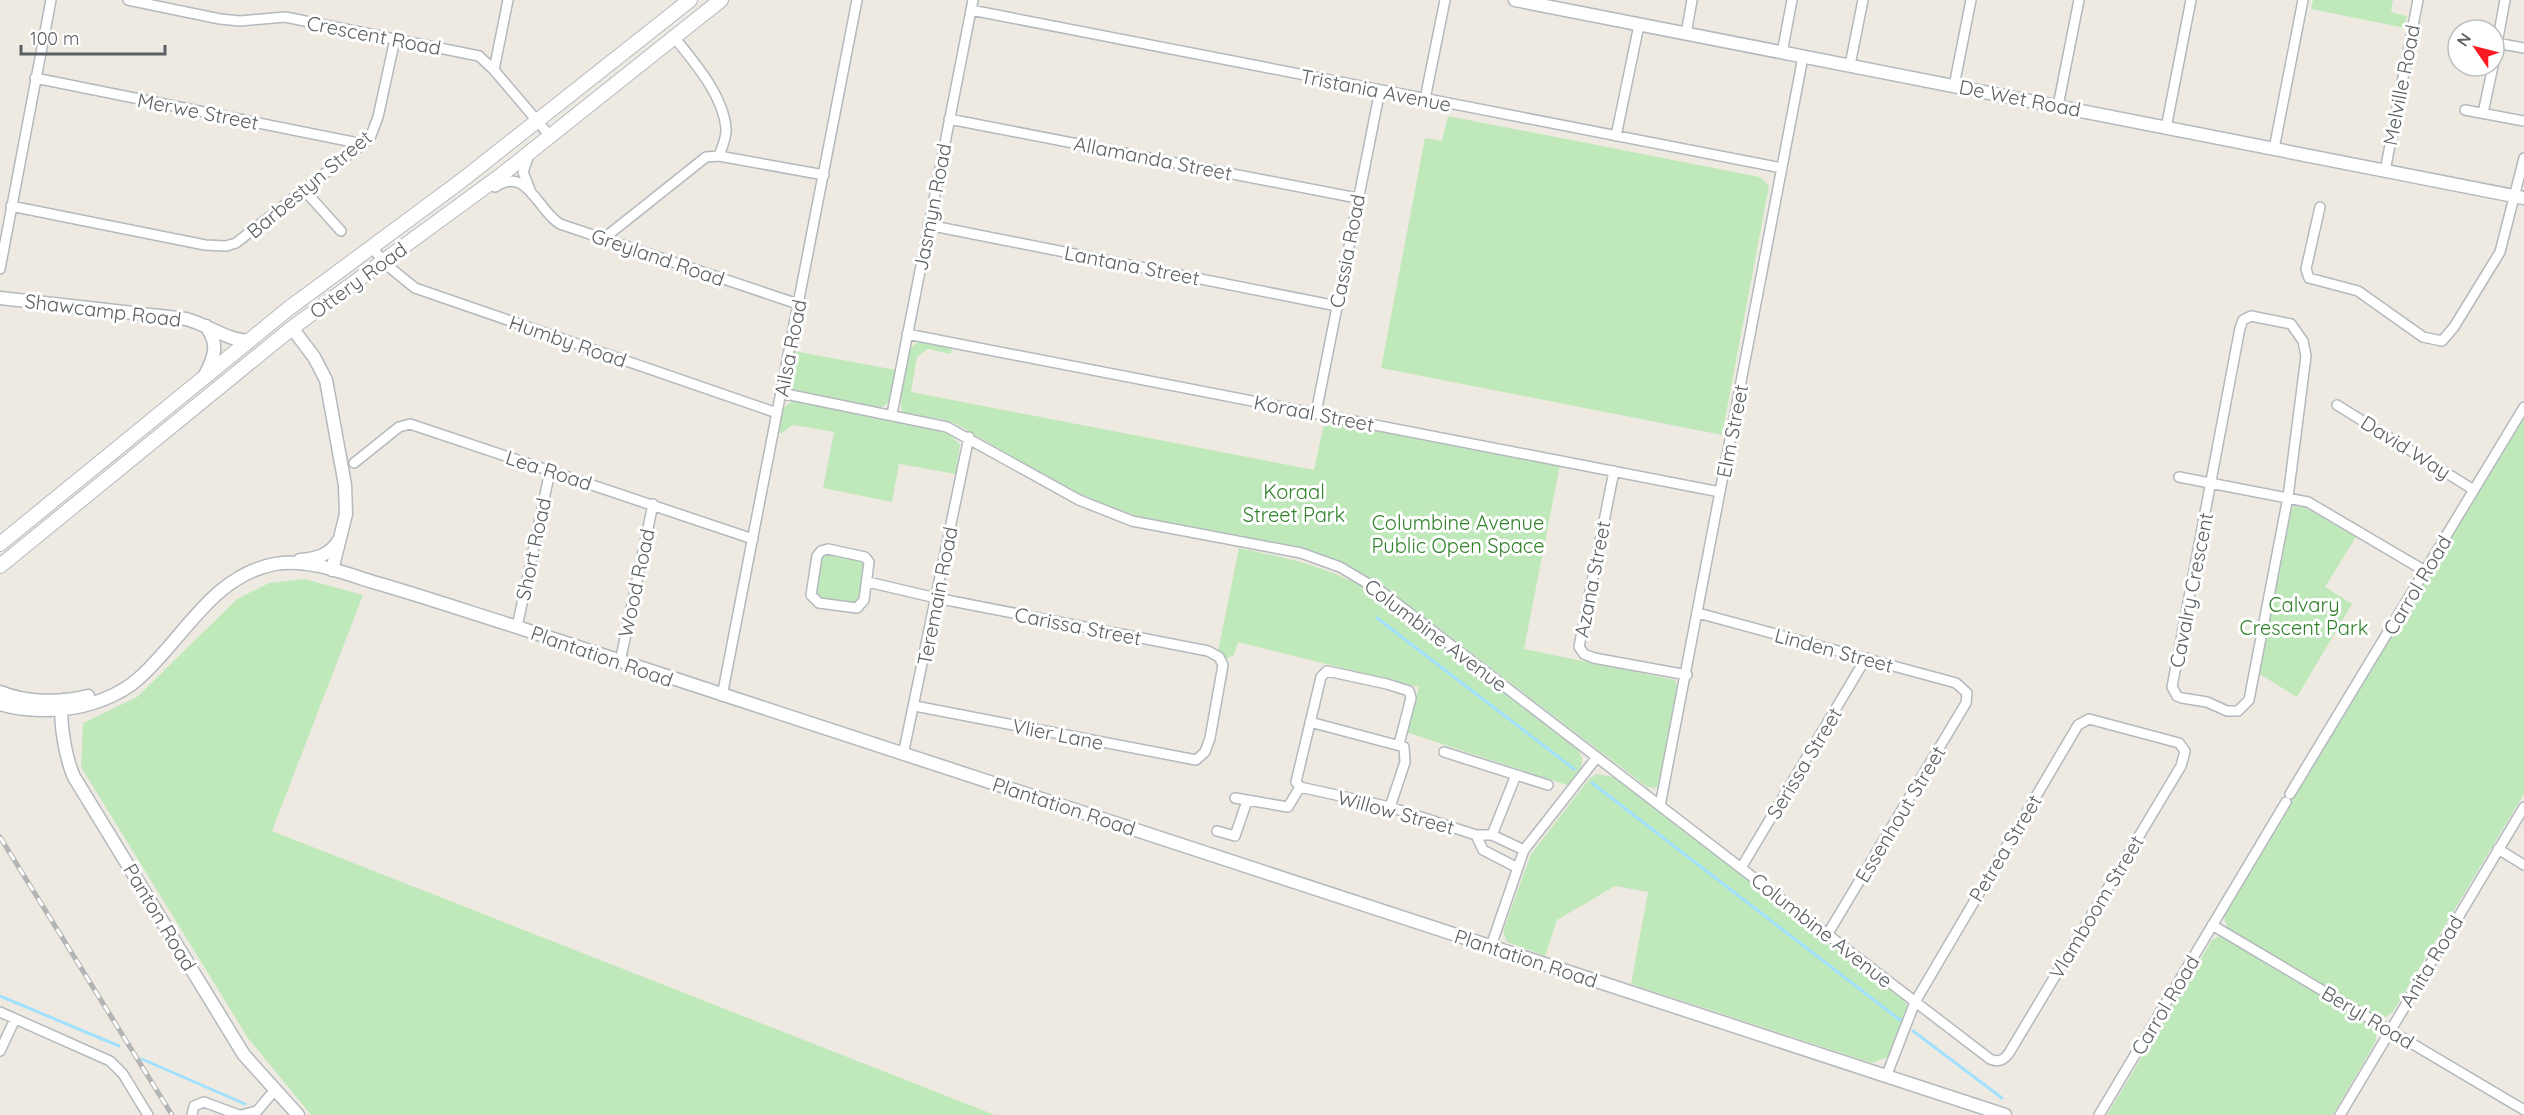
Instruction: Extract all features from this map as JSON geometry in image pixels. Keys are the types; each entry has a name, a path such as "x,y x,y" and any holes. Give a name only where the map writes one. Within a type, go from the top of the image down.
{"main road":[{"name":"Ottery Road","path":"0,544 249,341 374,248 690,0"},
{"name":"Ottery Road","path":"0,566 292,328 462,204 721,0"}],"street":[{"path":"0,269 51,0"},
{"name":"Crescent Road","path":"128,0 174,4 240,21 275,16 479,56 494,70 550,136"},
{"path":"494,70 508,0"},
{"name":"Ailsa Road","path":"722,696 857,0"},
{"name":"Jasmyn Road","path":"892,414 973,0"},
{"path":"1425,99 1444,0"},
{"path":"1686,34 1692,0"},
{"path":"1782,53 1792,0"},
{"path":"1850,65 1863,0"},
{"path":"1954,86 1971,0"},
{"path":"2058,106 2079,0"},
{"path":"2166,128 2191,0"},
{"path":"2274,149 2303,0"},
{"name":"Melville Road","path":"2385,171 2418,0"},
{"path":"2502,18 2505,0"},
{"name":"De Wet Road","path":"1520,1 2520,197"},
{"name":"Tristania Avenue","path":"971,10 1782,168"},
{"path":"1616,136 1639,25"},
{"path":"674,37 707,79 724,121 726,136 719,156"},
{"name":"Barbestyn Street","path":"11,206 205,245 226,246 247,238 359,147 375,129 395,39"},
{"path":"2506,45 2524,48"},
{"name":"Elm Street","path":"1660,806 1687,675 1803,57"},
{"name":"Merwe Street","path":"35,78 353,142 359,147"},
{"path":"2483,113 2490,78"},
{"name":"Cassia Road","path":"1316,413 1380,90"},
{"path":"2465,110 2524,121"},
{"name":"Allamanda Street","path":"949,119 1357,198"},
{"path":"530,152 523,172 531,192"},
{"path":"603,239 711,155 824,175"},
{"path":"2320,207 2307,273 2315,281 2342,286 2368,297 2423,338 2442,341 2447,337 2496,259 2520,197 2524,158"},
{"path":"462,204 510,180 531,192"},
{"path":"304,190 341,231"},
{"name":"Greyland Road","path":"531,192 557,222 798,304"},
{"name":"Lantana Street","path":"928,225 1337,306"},
{"name":"Humby Road","path":"374,248 383,262 415,288 777,412"},
{"name":"Shawcamp Road","path":"0,298 186,319 205,325 232,340 249,341"},
{"name":"Cavalry Crescent","path":"2251,316 2282,321 2294,326 2307,351 2288,497 2249,700 2238,711 2227,711 2207,702 2182,698 2177,696 2172,687 2212,484 2241,324 2251,316"},
{"name":"Shawcamp Road","path":"203,378 215,354 215,344 205,325"},
{"path":"292,328 322,370 328,390 345,485 346,514 332,570"},
{"name":"Koraal Street","path":"907,334 1720,492"},
{"name":"Columbine Avenue","path":"781,393 947,427 969,437 1054,487 1107,512 1132,520 1301,553 1349,572 1382,592 1990,1059 2001,1061"},
{"name":"David Way","path":"2337,405 2474,490"},
{"name":"Carrol Road","path":"2099,1115 2524,407"},
{"name":"Lea Road","path":"354,462 399,427 410,424 753,539"},
{"name":"Teremain Road","path":"903,756 969,437"},
{"name":"Short Road","path":"517,627 550,471"},
{"name":"Azana Street","path":"1614,471 1579,647 1584,654 1594,658 1687,675"},
{"path":"2179,477 2308,502 2425,571"},
{"name":"Wood Road","path":"620,662 653,504"},
{"path":"288,563 321,556 335,547 341,537"},
{"path":"824,549 867,559 870,565 868,582 863,603 857,608 819,603 810,592 816,558 824,549"},
{"name":"Plantation Road","path":"0,692 62,705 92,703 130,685 225,588 253,571 288,563 332,570 517,627 903,756 2005,1115"},
{"name":"Carissa Street","path":"868,582 936,598 1196,648 1219,657 1223,670 1210,738 1206,752 1200,758"},
{"name":"Linden Street","path":"1698,613 1960,685 1967,693"},
{"name":"Serissa Street","path":"1741,868 1866,658"},
{"name":"Plantation Road","path":"0,704 36,711 62,705 115,687 151,664"},
{"path":"1235,798 1288,807 1300,787 1296,778 1325,673 1332,671 1406,690 1411,695 1399,744"},
{"name":"Essenhout Street","path":"1827,935 1966,703 1967,693"},
{"path":"65,735 73,718 92,703"},
{"name":"Panton Road","path":"62,705 69,766 74,777 244,1056 298,1115"},
{"name":"Vlier Lane","path":"915,706 1178,758 1200,758"},
{"name":"Petrea Street","path":"1886,1077 1915,1002 2082,721 2089,719 2174,741 2185,751"},
{"path":"1310,722 1404,747 1407,754 1389,807"},
{"name":"Vlamboom Street","path":"2001,1061 2009,1053 2181,766 2185,751"},
{"path":"1444,752 1548,785"},
{"path":"1491,946 1516,867 1524,850 1598,757"},
{"path":"1492,835 1516,774"},
{"name":"Willow Street","path":"1300,787 1389,807 1476,835 1492,835 1524,850"},
{"path":"1217,831 1235,836 1246,801"},
{"name":"Anita Road","path":"2340,1115 2524,807"},
{"name":"Willow Street","path":"1476,835 1483,850 1516,867"},
{"path":"2498,849 2524,865"},
{"name":"Beryl Road","path":"2212,925 2524,1110"},
{"path":"0,1012 116,1066 148,1115"},
{"path":"0,1051 15,1019"},
{"path":"192,1113 198,1103 204,1102 240,1115 256,1111 274,1091"}],"green space":[{"path":"2313,0 2393,0 2391,12 2407,16 2405,28 2311,9"},
{"path":"1448,116 1760,177 1769,186 1722,435 1381,368 1425,138 1442,141"},
{"name":"Columbine Avenue Public Open Space","path":"925,342 952,347 951,354 928,349 917,357 911,392 1314,470 1325,419 1560,465 1524,649 1675,680 1678,688 1659,784 1655,788 1647,787 1391,592 1358,572 1290,547 1183,526 1111,508 1051,481 956,424 903,412 901,390 909,352 914,345"},
{"path":"794,351 896,370 894,387 888,403 879,408 792,390 788,382"},
{"path":"797,401 947,433 960,444 956,474 899,464 892,502 823,488 834,432 793,425 782,433 778,433 784,408 787,404"},
{"path":"2524,416 2524,794 2393,1012 2384,1018 2376,1018 2227,928 2224,916 2291,803 2292,797"},
{"name":"Calvary Crescent Park","path":"2295,505 2306,508 2356,537 2325,587 2352,604 2297,697 2258,673 2289,511"},
{"name":"Columbine Avenue Public Open Space","path":"1239,548 1325,570 1373,593 1578,750 1582,760 1579,773 1570,786 1406,732 1419,687 1238,642 1234,655 1226,659 1218,651"},
{"path":"824,555 861,560 865,563 861,598 857,604 824,601 816,597 815,581 818,569"},
{"path":"305,579 363,595 272,831 995,1115 311,1115 248,1038 81,767 83,723 137,697 237,599 269,583"},
{"path":"1597,774 1613,777 1903,999 1907,1005 1906,1011 1888,1057 1872,1063 1631,984 1648,892 1615,886 1557,920 1545,956 1507,942 1503,931 1531,854 1590,778"},
{"path":"2219,936 2227,938 2376,1030 2376,1041 2333,1115 2107,1115 2212,940"}],"waterway":[{"path":"1377,618 1574,769"},
{"path":"1592,783 1900,1020"},
{"path":"0,996 119,1046"},
{"path":"1913,1031 2002,1098"},
{"path":"142,1059 245,1104"}],"railway":[{"path":"0,837 172,1115"}],"park label":[{"name":"Koraal Street Park","path":"1294,502"}]}
